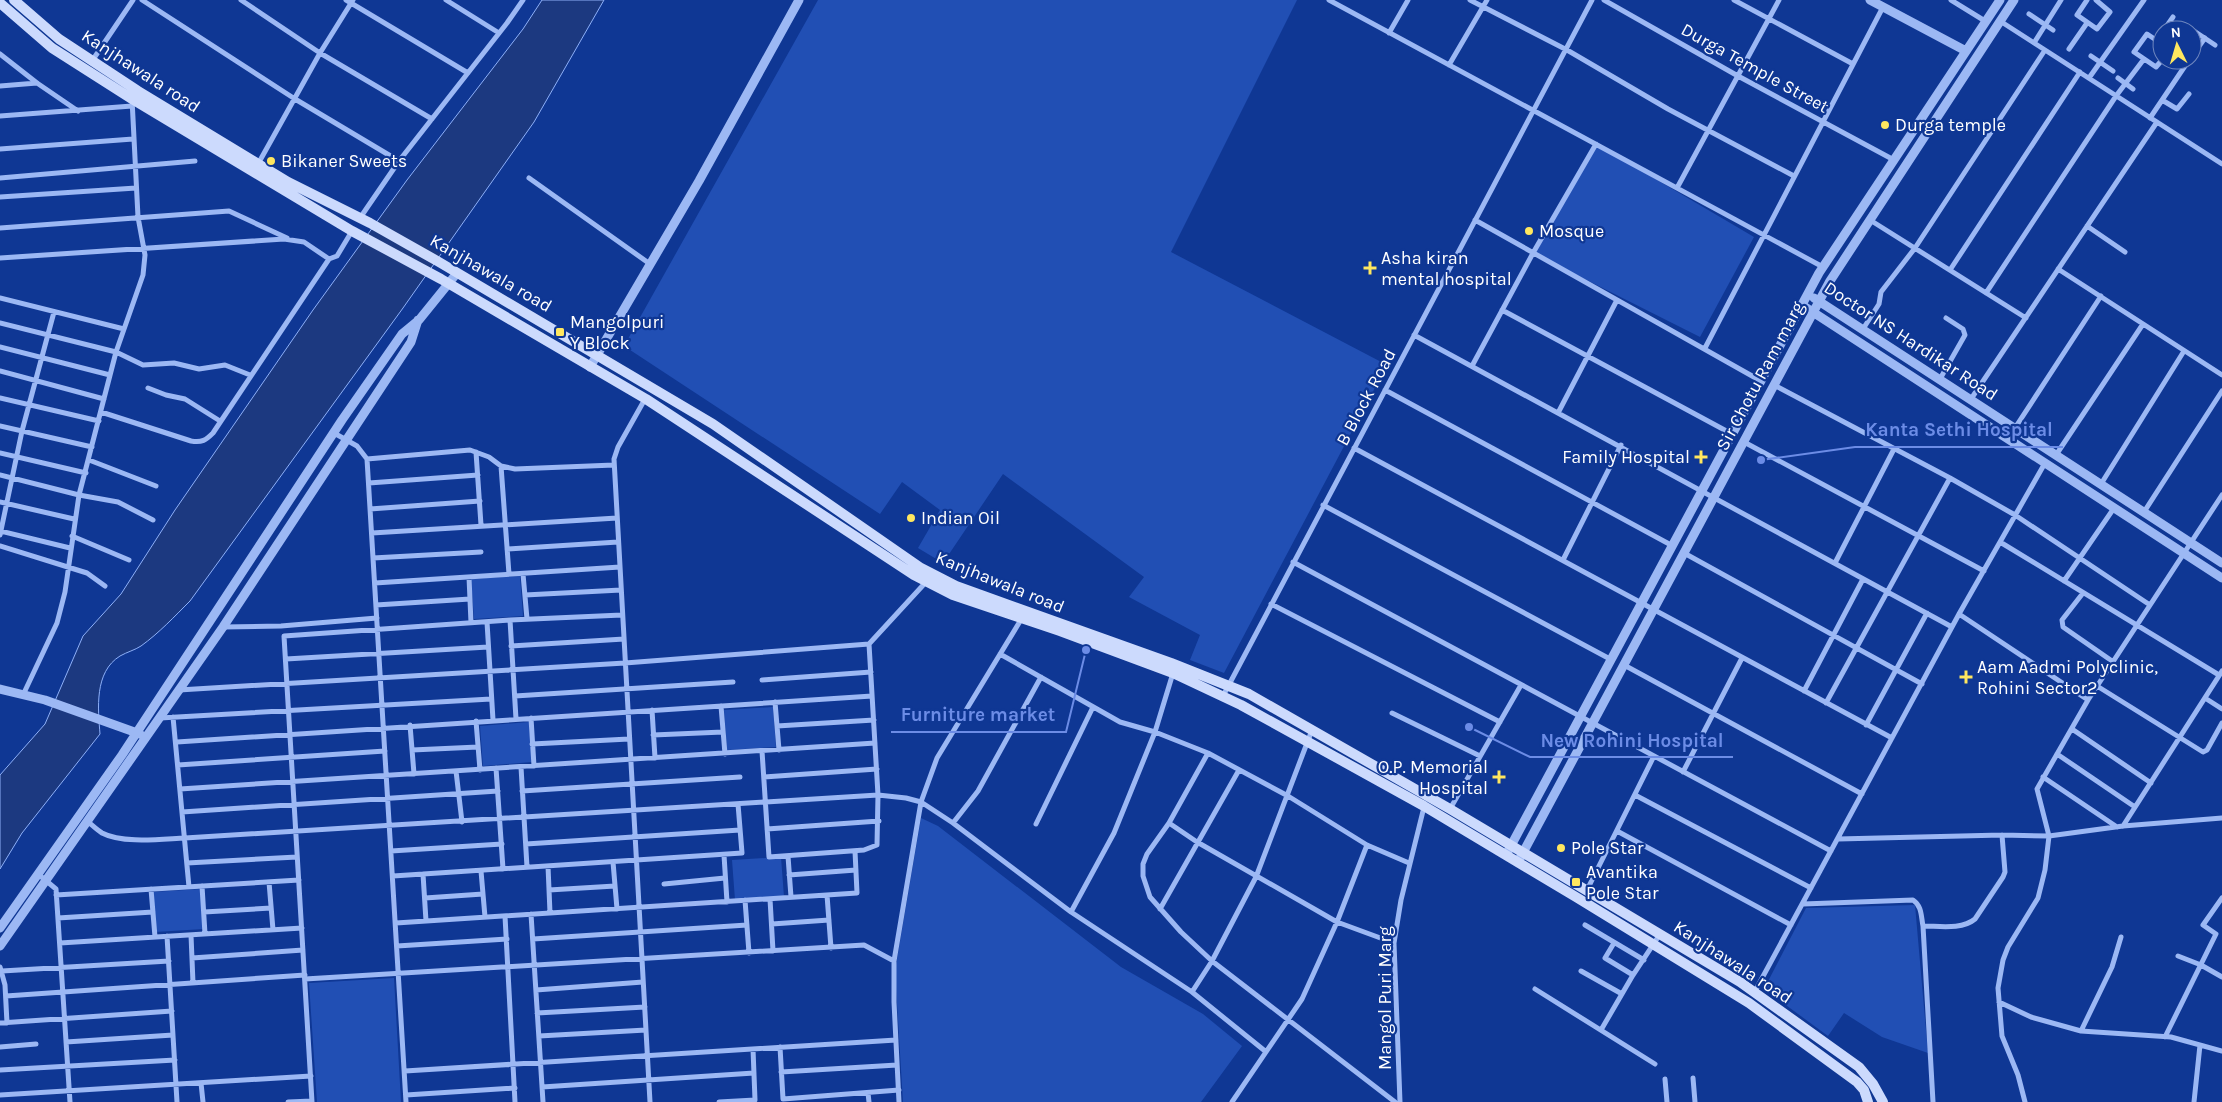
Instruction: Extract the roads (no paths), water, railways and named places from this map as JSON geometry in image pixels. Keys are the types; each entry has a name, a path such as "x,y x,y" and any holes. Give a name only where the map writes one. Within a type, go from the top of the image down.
{"main road":[{"name":"Kanjhawala road","path":"14,0 59,39 356,233 431,274 646,399 926,581 953,595 1173,673 1223,696 1307,743 1509,850"},
{"name":"Kanjhawala road","path":"0,3 52,48 86,69 132,103 256,168 365,220 458,272 713,424 921,568 956,586 1171,663 1248,694 1450,809 1654,945 1749,1004 1857,1082 1864,1090 1868,1102"},
{"path":"865,542 870,532"},
{"name":"Kanjhawala road","path":"1521,858 1587,890 1740,982 1859,1068 1873,1084 1883,1102"}],"street":[{"path":"86,69 133,0"},
{"path":"142,0 295,99 399,160"},
{"path":"240,0 320,53 432,119"},
{"path":"446,0 499,33"},
{"path":"365,220 399,160 523,0"},
{"path":"590,366 699,181 799,0"},
{"path":"1329,0 1823,267"},
{"path":"1389,33 1408,0"},
{"path":"1470,0 1566,50 1794,176"},
{"path":"1449,65 1487,0"},
{"name":"B Block Road","path":"1223,696 1592,0"},
{"name":"Durga Temple Street","path":"1604,0 1738,76 1894,160"},
{"path":"1734,0 1853,64"},
{"path":"1677,188 1779,0"},
{"path":"1870,0 1966,51"},
{"path":"1952,0 1985,22"},
{"name":"Sir Chotu Ram marg","path":"1509,850 1671,545 1823,267 2000,0"},
{"name":"Sir Chotu Ram marg","path":"1521,858 1819,301 1869,220 1999,20 2014,0"},
{"path":"2034,43 2061,0"},
{"path":"2087,0 2077,16 2097,29 2110,12 2100,1"},
{"path":"2089,78 2144,0"},
{"path":"256,168 350,1 468,73"},
{"path":"1705,348 1883,7"},
{"path":"2029,14 2053,30"},
{"path":"1999,20 2222,164"},
{"path":"2069,49 2087,22"},
{"path":"2152,38 2146,35 2134,52 2152,64"},
{"path":"2202,41 2204,38 2216,45"},
{"path":"1863,329 1879,304 1881,292 1915,248 2044,50"},
{"path":"0,54 36,83 78,111"},
{"path":"2091,56 2113,72"},
{"path":"1986,293 2116,96 2144,59"},
{"path":"2150,118 2182,70"},
{"path":"1950,270 2080,72"},
{"path":"2118,78 2133,89"},
{"path":"0,86 36,83"},
{"path":"2162,100 2177,109 2189,94"},
{"path":"0,116 78,111 132,103 138,218 145,262 143,276 116,352 79,495 74,519 65,592 57,622 23,695"},
{"path":"1971,399 2157,122"},
{"path":"0,149 133,139"},
{"path":"1472,366 1533,253 1596,144"},
{"path":"0,178 195,161"},
{"path":"529,178 650,264"},
{"path":"0,197 136,188"},
{"path":"0,228 228,211 292,240"},
{"path":"1475,220 1761,381"},
{"path":"1869,220 2026,318"},
{"path":"2087,226 2125,252"},
{"path":"101,412 199,443 206,441 329,259 338,256 356,233"},
{"path":"0,258 292,240 304,242 329,259"},
{"path":"2058,269 2222,375"},
{"path":"0,946 47,880 136,733 334,433 402,334 418,320 458,272"},
{"name":"Doctor NS Hardikar Road","path":"1808,293 2222,563"},
{"path":"0,294 0,298 124,329"},
{"path":"2015,428 2100,296"},
{"path":"1558,412 1617,300"},
{"name":"Doctor NS Hardikar Road","path":"1802,305 2222,578"},
{"path":"1502,310 1732,434"},
{"path":"54,312 28,405 0,533 70,548"},
{"path":"1940,379 1965,335 1963,328 1946,318"},
{"path":"0,928 38,874 147,736 223,627 411,342 418,320"},
{"path":"0,323 116,352 143,364 174,363 198,368 225,365 250,375"},
{"path":"2056,455 2143,324"},
{"path":"1414,335 1952,627"},
{"path":"0,347 110,375"},
{"path":"2101,484 2184,351"},
{"path":"0,371 36,379 104,399"},
{"path":"1774,385 1950,478 2014,515 2150,605"},
{"path":"148,388 166,395 185,399 220,421"},
{"path":"1385,390 1671,545"},
{"path":"2144,512 2222,391"},
{"path":"0,398 99,421"},
{"path":"646,399 618,447 614,465 650,1102"},
{"path":"0,426 92,447"},
{"path":"334,433 361,450 367,459 406,1102"},
{"path":"1744,442 1984,571"},
{"path":"1564,560 1621,446"},
{"path":"1354,448 1892,738"},
{"path":"1835,563 1894,449"},
{"path":"367,459 470,450 489,457 501,466 515,469 614,465"},
{"path":"476,452 481,525"},
{"path":"0,453 86,473"},
{"path":"89,460 156,486"},
{"path":"1754,993 1959,614 2044,463"},
{"path":"501,466 509,574"},
{"path":"369,483 478,475"},
{"path":"0,476 79,495 118,502 153,520"},
{"path":"1826,703 1950,478"},
{"path":"2025,1102 2018,1075 2002,1036 1998,988 2003,960 2008,947 2038,898 2048,854 2049,836 2037,789 2112,661 2222,495"},
{"path":"0,502 74,519"},
{"path":"370,509 480,502"},
{"path":"1323,506 1610,659"},
{"path":"2064,581 2114,508"},
{"path":"372,532 617,518"},
{"path":"72,536 128,560"},
{"path":"507,549 618,542"},
{"path":"2000,542 2083,593 2221,673 2135,808 2120,827"},
{"path":"0,546 68,567 93,577 105,586"},
{"path":"256,551 268,558"},
{"path":"373,558 481,552"},
{"path":"1684,553 1922,684"},
{"path":"1293,562 1494,668 1521,685 1831,851"},
{"path":"375,583 620,568"},
{"path":"523,574 527,619"},
{"path":"469,577 471,623"},
{"path":"1804,691 1863,578"},
{"path":"179,690 625,663 869,644 926,581"},
{"path":"525,595 621,590"},
{"path":"2083,593 2062,620 2062,624 2112,661"},
{"path":"376,605 470,599"},
{"path":"1271,604 1500,722"},
{"path":"1866,725 1927,613"},
{"path":"288,1102 312,1101 284,636 622,614"},
{"path":"1959,614 2088,700"},
{"path":"223,627 281,626 377,618"},
{"path":"899,1102 896,1065 894,961 921,802 937,758 1022,618"},
{"path":"510,620 516,719"},
{"path":"486,622 493,720"},
{"path":"511,646 624,639"},
{"path":"762,751 769,857 855,851 873,848 877,845 879,821 878,795 869,644"},
{"path":"286,659 488,647"},
{"path":"189,653 200,660"},
{"path":"1000,654 1120,722 1155,732 1208,753 1288,796 1367,845 1409,864"},
{"path":"1683,772 1742,658"},
{"path":"1624,665 1862,794"},
{"path":"762,680 871,672"},
{"path":"1071,912 1114,833 1155,732 1173,673"},
{"path":"954,823 978,791 1041,677"},
{"path":"515,696 733,682"},
{"path":"1450,809 1521,685"},
{"path":"2097,686 2203,752 2207,750 2222,723"},
{"path":"0,689 45,700 114,726 147,736"},
{"path":"176,742 872,696"},
{"path":"2205,698 2222,709"},
{"path":"159,718 289,709 492,699"},
{"path":"775,702 779,750"},
{"path":"721,706 725,754"},
{"path":"1036,824 1093,707"},
{"path":"652,710 655,758"},
{"path":"1392,713 1480,756"},
{"path":"173,717 186,838 189,887"},
{"path":"531,718 534,766"},
{"path":"777,726 874,720"},
{"path":"476,721 480,770"},
{"path":"410,726 414,774"},
{"path":"2072,729 2151,783"},
{"path":"1192,992 1212,961 1256,876 1312,730"},
{"path":"654,735 723,732"},
{"path":"532,744 629,738"},
{"path":"180,789 875,743"},
{"path":"412,750 478,747"},
{"path":"178,765 385,750"},
{"path":"1208,753 1168,823 1146,854 1143,864 1145,886 1150,897 1212,961 1395,1102"},
{"path":"2057,754 2135,808"},
{"path":"1587,890 1654,756"},
{"path":"521,767 527,868"},
{"path":"496,768 503,869"},
{"path":"764,777 876,768"},
{"path":"1160,909 1239,770"},
{"path":"456,771 462,822"},
{"path":"522,791 740,777"},
{"path":"2043,777 2120,827"},
{"path":"182,812 498,791"},
{"path":"83,819 103,833 115,837 186,838 296,833 878,795 906,798 921,802 954,823 1071,912 1192,992 1265,1052"},
{"path":"1635,795 1811,888"},
{"path":"393,876 742,853 738,804"},
{"name":"Mangol Puri Marg","path":"1400,1102 1394,943 1401,900 1424,806"},
{"path":"1838,838 2049,836 2120,827 2222,818"},
{"path":"767,829 879,821"},
{"path":"1168,823 1197,842 1337,922 1394,943"},
{"path":"526,844 740,830"},
{"path":"1617,831 1791,925"},
{"path":"1923,926 1970,924 1975,919 2003,877 2002,835"},
{"path":"391,852 502,844"},
{"path":"1232,1102 1302,998 1337,922 1367,845"},
{"path":"396,923 857,893 855,851"},
{"path":"724,855 727,902"},
{"path":"788,856 791,898"},
{"path":"187,863 298,857"},
{"path":"613,862 617,909"},
{"path":"548,866 550,913"},
{"path":"789,875 856,870"},
{"path":"481,871 485,917"},
{"path":"38,874 54,886 56,895 70,1102"},
{"path":"424,874 426,921"},
{"path":"664,884 725,878"},
{"path":"56,895 299,880"},
{"path":"269,882 273,930"},
{"path":"202,886 205,934"},
{"path":"549,890 615,886"},
{"path":"151,889 155,937"},
{"path":"425,898 483,894"},
{"path":"827,895 831,948"},
{"path":"2165,1037 2216,934 2203,925 2222,898"},
{"path":"770,899 774,951"},
{"path":"745,900 749,953"},
{"path":"1803,904 1913,900 1920,908 1923,926 1933,1102"},
{"path":"204,912 271,908"},
{"path":"58,918 153,912"},
{"path":"531,914 543,1102"},
{"path":"505,916 515,1102"},
{"path":"772,924 829,920"},
{"path":"532,940 747,925"},
{"path":"1585,925 1644,960"},
{"path":"60,943 302,928"},
{"path":"1602,1030 1633,975 1660,934"},
{"path":"191,935 193,983"},
{"path":"167,936 177,1102"},
{"path":"2081,1031 2112,967 2120,937"},
{"path":"397,946 507,939"},
{"path":"1614,943 1605,958 1633,975"},
{"path":"6,996 193,983 642,960 864,945 894,961"},
{"path":"192,958 303,950"},
{"path":"2178,956 2201,965 2222,977"},
{"path":"7,1023 6,996 1,969 169,961"},
{"path":"1581,971 1622,994"},
{"path":"536,990 643,982"},
{"path":"1535,989 1654,1064"},
{"path":"1999,1002 2031,1017 2081,1031 2165,1037 2222,1051"},
{"path":"537,1013 645,1007"},
{"path":"0,1023 172,1011"},
{"path":"539,1036 646,1030"},
{"path":"66,1042 173,1034"},
{"path":"405,1071 896,1040"},
{"path":"0,1047 36,1044"},
{"path":"2194,1102 2200,1045"},
{"path":"780,1047 783,1099 802,1100 899,1090"},
{"path":"719,1102 755,1100 753,1049"},
{"path":"0,1070 175,1060"},
{"path":"781,1072 896,1065"},
{"path":"542,1086 754,1074"},
{"path":"0,1095 311,1076"},
{"path":"1693,1078 1695,1102"},
{"path":"1665,1079 1667,1102"},
{"path":"201,1083 203,1102"},
{"path":"406,1095 515,1088"},
{"path":"868,1093 869,1102"}],"place":[{"name":"Durga temple","path":"1885,125"},
{"name":"Bikaner Sweets","path":"271,161"},
{"name":"Mosque","path":"1529,231"},
{"name":"Asha kiran mental hospital","path":"1370,268"},
{"name":"Mangolpuri Y Block","path":"560,332"},
{"name":"Family Hospital","path":"1701,457"},
{"name":"Kanta Sethi Hospital","path":"1761,460"},
{"name":"Indian Oil","path":"911,518"},
{"name":"Furniture market","path":"1086,650"},
{"name":"Aam Aadmi Polyclinic, Rohini Sector2","path":"1966,677"},
{"name":"New Rohini Hospital","path":"1469,727"},
{"name":"O.P. Memorial Hospital","path":"1499,777"},
{"name":"Pole Star","path":"1561,848"},
{"name":"Avantika Pole Star","path":"1576,882"}]}
